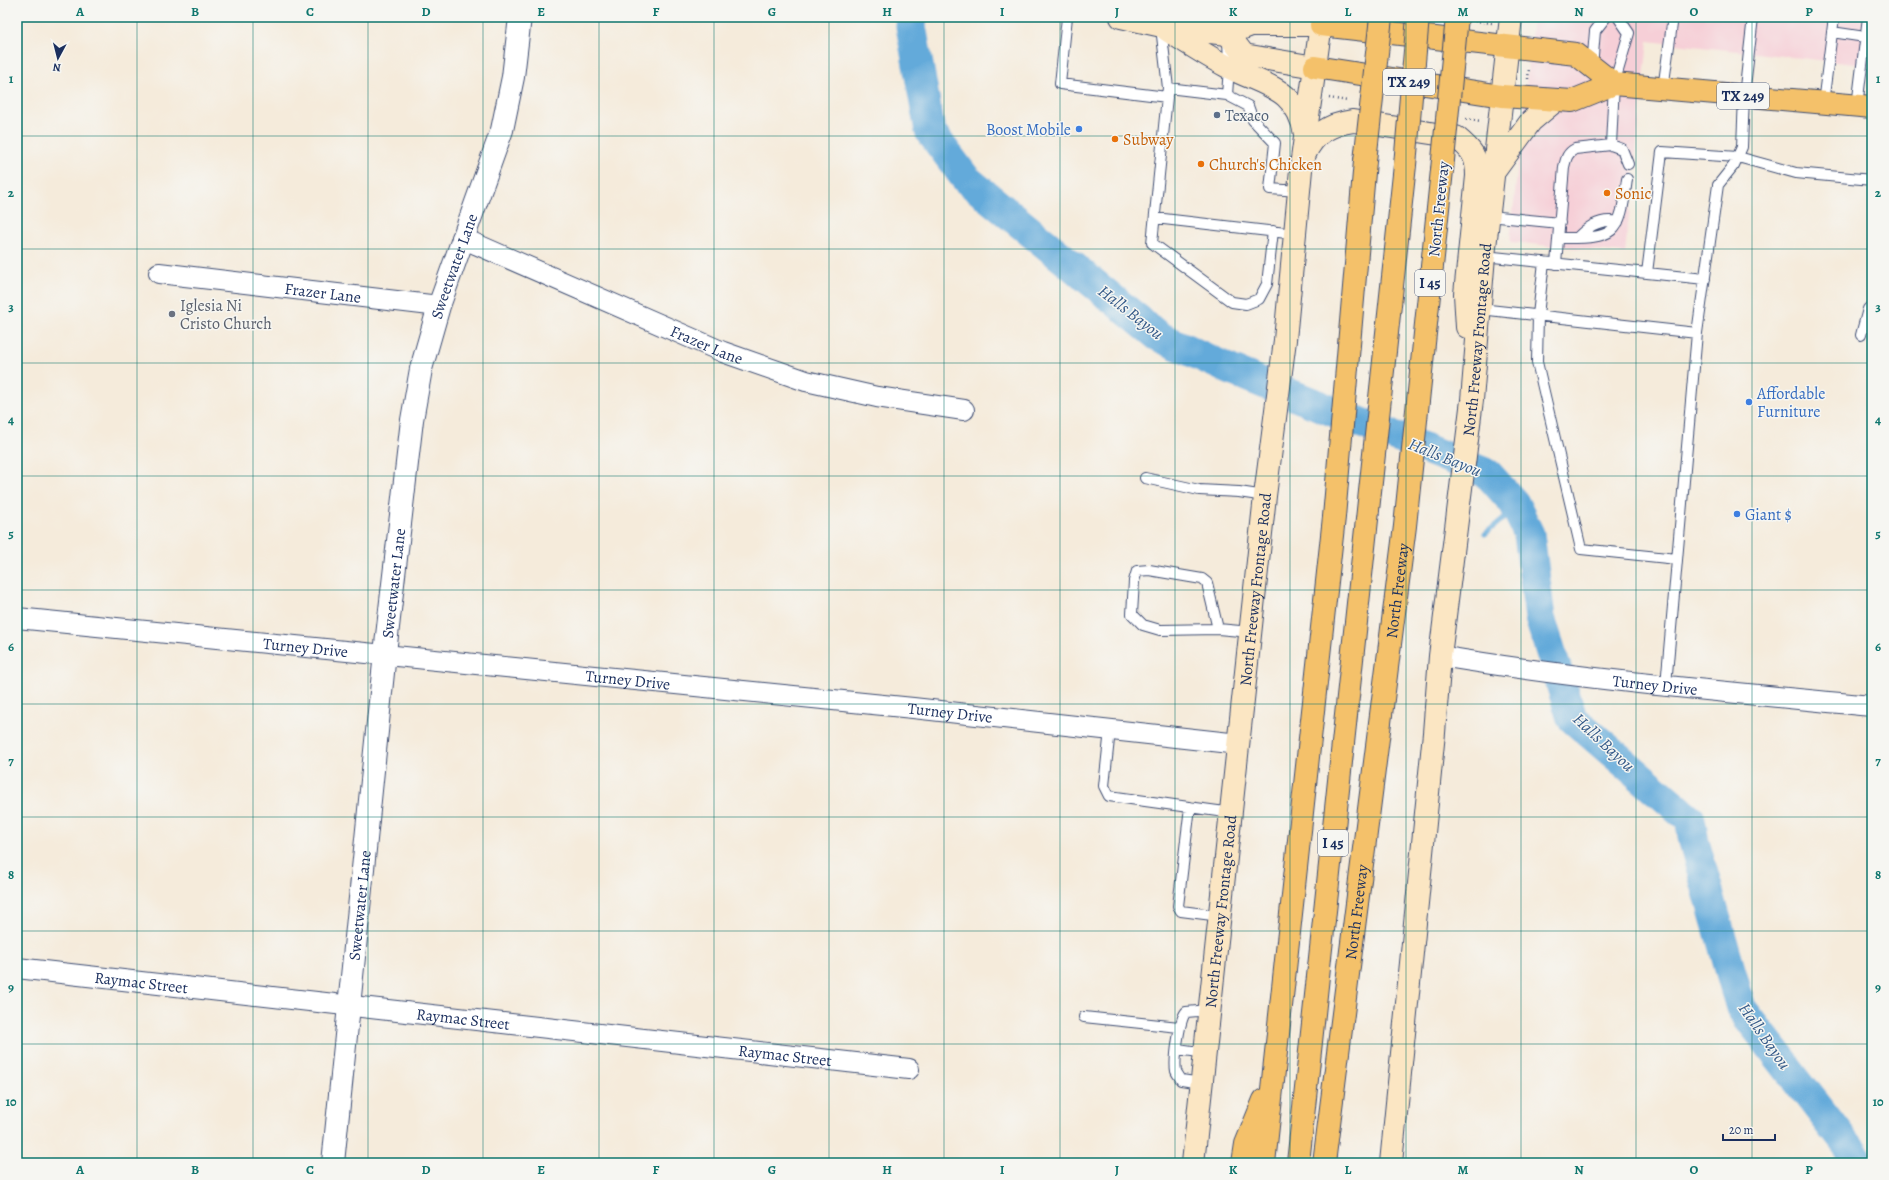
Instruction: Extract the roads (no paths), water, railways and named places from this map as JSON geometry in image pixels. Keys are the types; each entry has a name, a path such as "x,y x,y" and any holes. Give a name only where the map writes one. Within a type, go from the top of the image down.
{"main road":[{"path":"1121,17 1171,28 1230,23 1251,25 1322,21 1576,54 1614,84"},
{"name":"I 45","path":"1264,1163 1334,517 1365,161 1381,17"},
{"name":"North Freeway","path":"1298,1163 1405,165 1418,17"},
{"name":"North Freeway","path":"1324,1163 1406,526 1457,17"},
{"name":"North Freeway Frontage Road","path":"1391,1163 1434,733 1440,656 1472,400 1484,256 1511,17"},
{"name":"North Freeway Frontage Road","path":"1193,1163 1232,813 1265,496 1285,340 1299,191 1322,21"},
{"path":"1230,23 1244,55 1315,67"},
{"path":"1171,28 1229,67 1278,89 1288,98 1300,118 1304,149 1308,147 1316,136 1327,128 1339,123 1353,121 1456,137 1469,147 1477,161 1477,176 1465,294 1472,400"},
{"name":"TX 249","path":"1315,67 1502,96 1556,100 1572,101 1614,84 1865,106"},
{"path":"1494,171 1530,121 1556,100"},
{"path":"1243,1163 1246,1144 1274,1077"},
{"path":"1328,1127 1336,1163"}],"street":[{"name":"Sweetwater Lane","path":"333,1163 385,653 412,420 421,369 439,306 462,238 502,130 513,77 520,17"},
{"name":"Frazer Lane","path":"462,238 723,352 806,381 877,397 964,410"},
{"name":"Frazer Lane","path":"160,273 439,306"},
{"name":"Turney Drive","path":"17,618 263,643 385,653 1239,744"},
{"name":"Turney Drive","path":"1440,656 1500,666 1611,678 1666,686 1872,706"},
{"name":"Raymac Street","path":"17,968 349,1004 909,1069"}],"lane":[{"path":"1067,17 1060,84 1227,95 1248,106 1253,120 1275,143 1270,189 1299,191"},
{"path":"1592,67 1595,31 1606,17"},
{"path":"1611,146 1614,84 1629,34 1618,17"},
{"path":"1663,89 1673,17"},
{"path":"1666,686 1697,333 1718,185 1734,165 1742,147 1744,96 1754,17"},
{"path":"1823,102 1834,17"},
{"path":"1865,106 1866,37 1868,17"},
{"path":"1227,95 1230,23"},
{"path":"1171,28 1168,92 1152,243 1232,302 1246,304 1259,299 1267,284 1273,231"},
{"path":"1832,32 1866,37"},
{"path":"1556,264 1564,167 1570,152 1575,149 1611,146 1622,149 1628,164"},
{"path":"1647,273 1662,152 1738,157 1796,173 1872,180"},
{"path":"1559,238 1594,238 1608,234 1618,222 1624,211 1628,179"},
{"path":"1489,216 1560,223"},
{"path":"1155,218 1295,234"},
{"path":"1484,256 1705,279"},
{"path":"1544,262 1538,315 1537,362 1581,549 1677,558"},
{"path":"1861,335 1868,308 1872,305"},
{"path":"1480,309 1697,333"},
{"path":"1145,478 1199,490 1240,492 1265,496"},
{"path":"1218,629 1207,583 1202,579 1149,570 1137,571 1134,582 1132,614 1144,625 1160,630 1218,629 1251,632"},
{"path":"1110,730 1104,786 1109,796 1232,813"},
{"path":"1190,807 1178,906 1181,911 1220,916"},
{"path":"1202,1083 1181,1080 1176,1071 1179,1027 1182,1017 1186,1012 1210,1010"},
{"path":"1084,1017 1179,1027"},
{"path":"1178,1049 1206,1053"}],"waterway":[{"name":"Halls Bayou","path":"912,17 911,26 930,131 966,179 1158,336 1231,370 1488,474 1514,503 1529,534 1540,618 1572,718 1690,819 1694,842 1741,1008 1861,1163"},
{"path":"1485,534 1517,507"}],"place":[{"name":"Texaco","path":"1217,115"},
{"name":"Boost Mobile","path":"1079,129"},
{"name":"Subway","path":"1115,139"},
{"name":"Church's Chicken","path":"1201,164"},
{"name":"Sonic","path":"1607,193"},
{"name":"Iglesia Ni Cristo Church","path":"172,314"},
{"name":"Affordable Furniture","path":"1749,402"},
{"name":"Giant $","path":"1737,514"}]}
